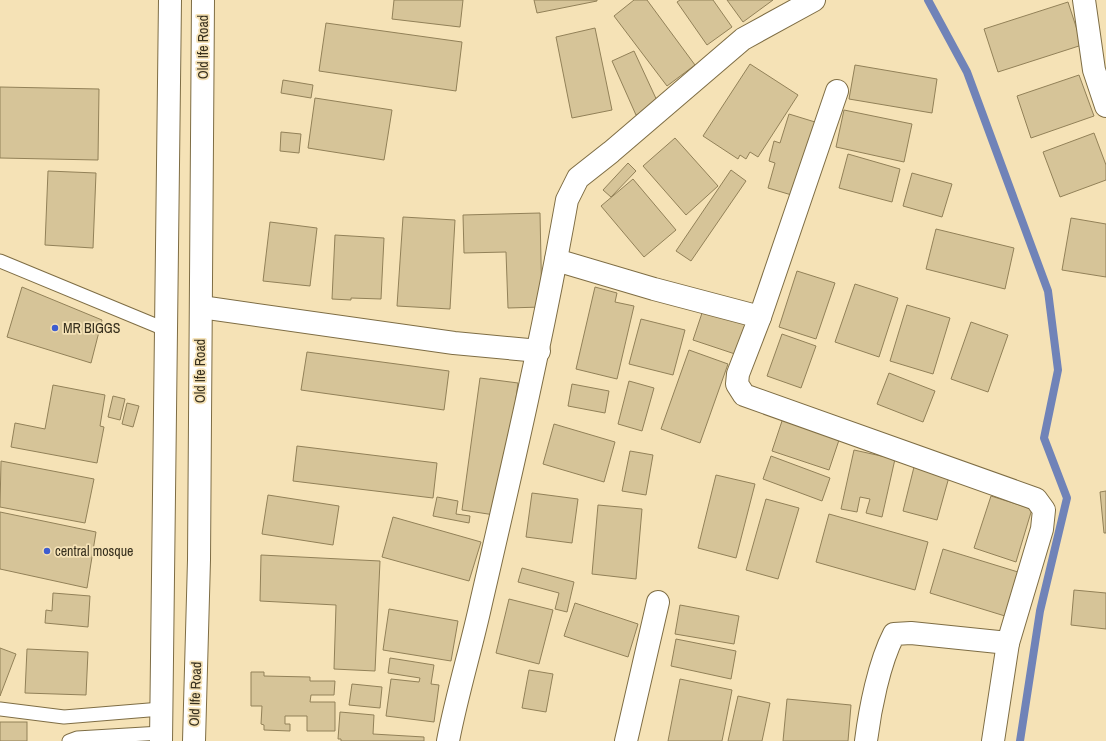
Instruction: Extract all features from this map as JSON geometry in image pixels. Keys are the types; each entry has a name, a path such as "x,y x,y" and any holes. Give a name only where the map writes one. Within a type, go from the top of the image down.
{"street":[{"path":"161,737 170,0"},
{"name":"Old Ife Road","path":"194,741 199,560 203,0"},
{"path":"448,741 456,701 479,614 539,352 567,200 578,178 611,152 743,40 814,0"},
{"path":"1084,0 1094,70 1106,106"},
{"path":"837,91 760,317 738,374 737,384 744,395 1036,499 1044,510 1042,529 1008,643 994,741"},
{"path":"169,103 202,103"},
{"path":"556,260 760,317"},
{"path":"201,307 454,343 539,352"},
{"path":"626,741 658,602"},
{"path":"866,741 869,722 887,647 894,634 911,633 1008,643"}],"lane":[{"path":"0,261 167,330"},
{"path":"0,709 64,717 162,709"},
{"path":"69,741 77,738 161,737"}],"building":[{"path":"394,0 463,0 460,27 392,19"},
{"path":"534,0 597,0 597,1 537,13"},
{"path":"634,0 647,0 695,65 667,86 614,16"},
{"path":"680,0 713,0 732,27 707,45 677,2"},
{"path":"727,0 773,0 743,22"},
{"path":"1068,2 1082,45 998,72 984,29"},
{"path":"326,23 462,42 456,91 319,71"},
{"path":"595,28 612,110 572,118 556,37"},
{"path":"634,51 659,105 636,115 612,61"},
{"path":"750,64 798,95 758,157 750,152 746,159 740,155 738,159 703,136"},
{"path":"855,65 937,79 932,113 849,99"},
{"path":"1079,75 1094,116 1031,138 1017,96"},
{"path":"283,80 313,85 311,98 281,93"},
{"path":"0,87 99,89 98,160 0,158"},
{"path":"315,98 392,110 384,160 308,148"},
{"path":"844,110 912,124 904,162 836,147"},
{"path":"789,114 815,122 795,196 768,188 775,163 769,161 774,141 780,143"},
{"path":"281,132 301,134 299,153 280,151"},
{"path":"1094,133 1106,165 1106,180 1060,197 1043,152"},
{"path":"675,138 718,186 686,215 643,166"},
{"path":"848,154 900,169 892,202 839,188"},
{"path":"628,163 636,171 611,197 603,190"},
{"path":"731,170 746,181 691,261 676,251"},
{"path":"48,171 96,173 93,248 45,245"},
{"path":"912,173 952,184 942,217 903,206"},
{"path":"633,179 676,230 644,257 601,206"},
{"path":"540,213 542,307 508,308 506,252 464,253 463,215"},
{"path":"403,217 455,220 450,309 397,306"},
{"path":"1071,218 1106,224 1106,277 1062,270"},
{"path":"270,222 317,228 310,286 263,281"},
{"path":"936,229 1014,248 1005,289 926,269"},
{"path":"335,235 384,238 381,299 332,299"},
{"path":"797,271 835,283 816,339 779,327"},
{"path":"855,284 898,298 879,357 835,342"},
{"name":"MR BIGGS","path":"22,287 102,320 91,363 7,337"},
{"path":"595,287 617,293 615,302 634,306 617,379 576,369"},
{"path":"907,305 950,318 933,374 890,361"},
{"path":"704,307 751,322 741,356 693,340"},
{"path":"641,319 685,330 673,375 629,364"},
{"path":"971,322 1008,335 988,392 951,379"},
{"path":"782,334 816,346 801,388 767,376"},
{"path":"689,350 728,364 700,443 661,429"},
{"path":"307,352 449,371 444,410 301,390"},
{"path":"889,373 935,391 923,422 877,404"},
{"path":"480,378 518,383 501,516 462,510"},
{"path":"629,381 654,388 642,431 618,424"},
{"path":"572,384 609,391 605,413 568,406"},
{"path":"53,385 105,395 100,426 104,427 97,463 11,447 15,423 45,429"},
{"path":"113,396 125,399 120,420 108,417"},
{"path":"127,403 139,406 133,427 122,424"},
{"path":"784,415 841,434 829,470 772,451"},
{"path":"554,424 615,442 604,482 543,464"},
{"path":"297,446 437,463 433,498 293,481"},
{"path":"854,450 895,459 882,517 866,513 870,499 860,497 857,512 841,509"},
{"path":"630,451 653,455 646,495 622,491"},
{"path":"771,456 830,478 822,501 763,479"},
{"path":"1,461 94,479 85,523 0,507"},
{"path":"914,467 949,477 937,520 903,511"},
{"path":"716,475 755,484 736,558 698,548"},
{"path":"1106,491 1106,533 1104,533 1100,492"},
{"path":"532,493 578,499 572,543 526,537"},
{"path":"268,495 339,506 333,545 262,534"},
{"path":"991,496 1032,509 1016,562 974,548"},
{"path":"437,497 458,501 456,514 470,516 469,523 433,516"},
{"path":"766,499 799,508 778,579 746,570"},
{"path":"598,505 642,509 636,579 592,574"},
{"name":"central mosque","path":"0,512 96,532 87,588 0,569"},
{"path":"829,514 928,542 915,590 816,562"},
{"path":"393,517 481,542 469,581 382,557"},
{"path":"943,549 1018,572 1005,616 930,593"},
{"path":"261,555 380,561 375,671 334,669 336,605 260,601"},
{"path":"522,568 574,582 567,612 555,609 559,593 518,582"},
{"path":"1074,590 1106,593 1106,629 1071,625"},
{"path":"53,593 90,596 88,627 45,623 46,610 52,611"},
{"path":"509,599 553,610 539,664 496,653"},
{"path":"575,603 638,624 628,657 564,636"},
{"path":"680,605 739,616 734,644 675,634"},
{"path":"389,609 458,621 451,661 383,650"},
{"path":"676,639 736,651 731,679 671,666"},
{"path":"0,648 16,654 0,696"},
{"path":"27,649 88,652 86,695 25,693"},
{"path":"390,658 434,665 431,684 439,685 434,722 386,716 391,679 419,682 420,678 388,673"},
{"path":"529,670 553,674 546,712 522,708"},
{"path":"251,672 264,672 264,676 310,677 310,681 335,681 334,695 311,695 310,702 335,702 335,731 307,731 307,716 285,716 285,724 290,724 290,731 264,730 264,725 261,724 262,706 251,706"},
{"path":"680,679 732,690 722,741 668,741"},
{"path":"352,684 382,687 380,708 349,705"},
{"path":"738,696 770,703 762,741 728,741"},
{"path":"787,699 851,705 848,741 783,741"},
{"path":"340,712 374,715 373,734 424,737 424,741 341,741 341,739 338,739"},
{"path":"0,722 27,722 27,741 0,741"}],"waterway":[{"path":"928,0 967,72 1048,291 1058,370 1044,438 1067,498 1040,611 1020,741"}],"place":[{"name":"MR BIGGS","path":"55,328"},
{"name":"central mosque","path":"47,551"}]}
